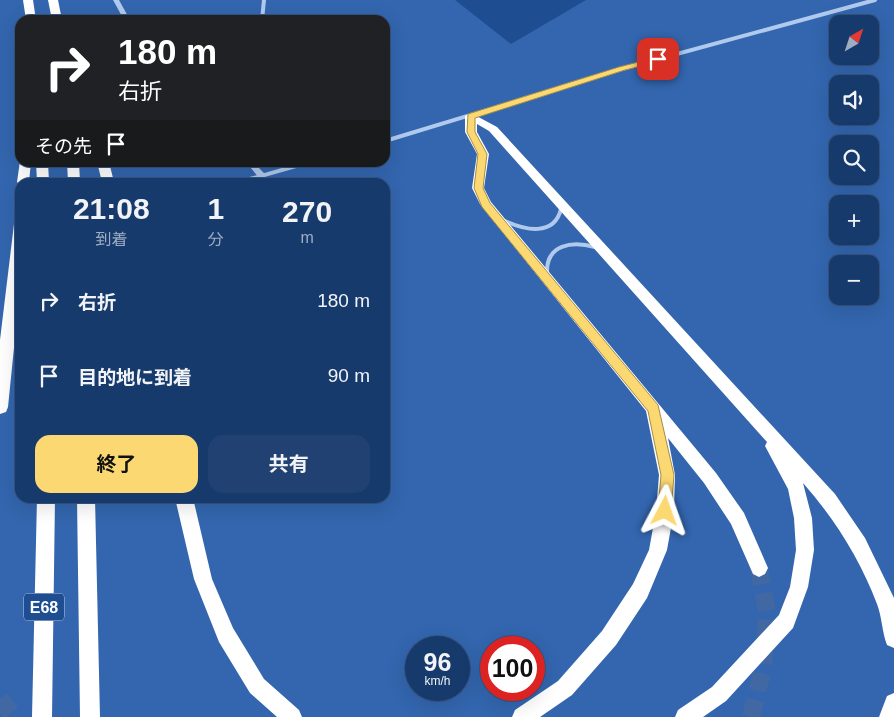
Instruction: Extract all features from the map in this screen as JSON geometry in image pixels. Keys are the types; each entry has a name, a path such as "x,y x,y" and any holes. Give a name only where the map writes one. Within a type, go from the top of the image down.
{"highway":[{"path":"28,0 30,15"},
{"path":"53,0 56,15"},
{"path":"471,116 493,129 829,500 859,544 887,604 894,638"},
{"path":"471,116 471,132 483,154 478,188 486,204 710,478 738,519 759,568"},
{"path":"0,407 15,270"},
{"path":"522,717 565,688 610,638 640,591 658,550 665,511 667,475 654,409"},
{"path":"685,717 719,694 752,661 786,621 799,587 805,550 803,518 796,487 757,419"},
{"name":"E68","path":"42,717 46,503"},
{"name":"E68","path":"86,503 90,717"},
{"path":"185,503 203,579 226,636 257,686 292,717"},
{"path":"889,717 894,703"}],"street":[{"path":"116,0 124,15"},
{"path":"262,15 264,0"},
{"path":"390,140 622,69 875,0"},
{"path":"254,167 262,176"},
{"path":"255,178 293,167"}],"lane":[{"path":"496,217 522,228 538,229 549,226 557,218 561,211 560,201"},
{"path":"548,280 546,264 552,253 562,246 577,243 604,252"}],"shaded area":[{"path":"0,0 455,0 511,44 586,0 894,0 894,717 0,717"}],"tunnel":[{"path":"751,717 763,668 767,612 759,568"},
{"path":"0,699 15,717"}],"route":[{"path":"658,59 471,116 471,132 483,154 478,188 486,204 654,409 667,475 665,511"}]}
